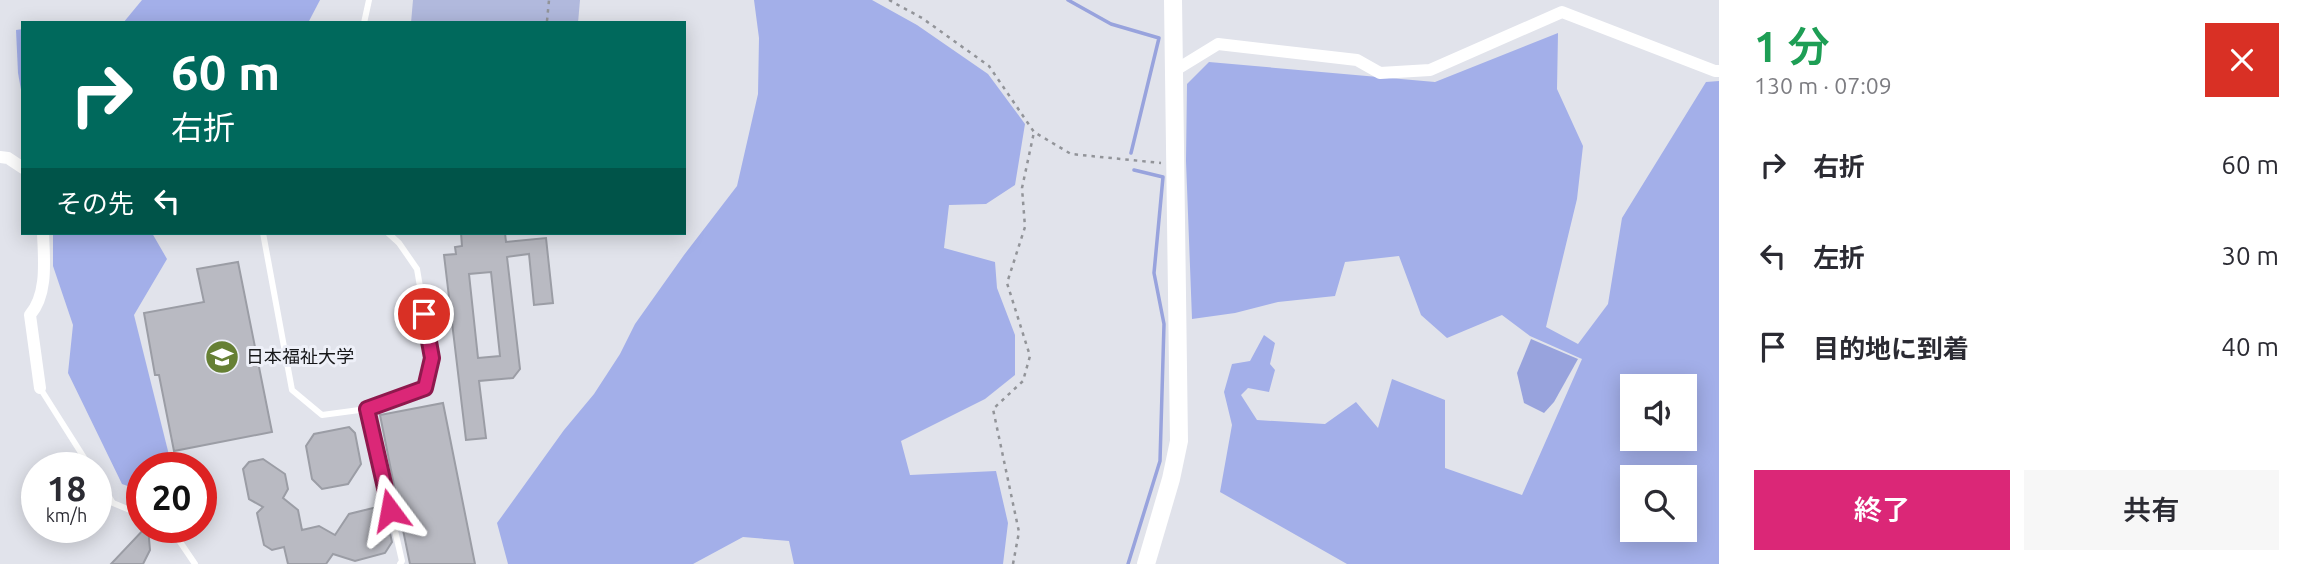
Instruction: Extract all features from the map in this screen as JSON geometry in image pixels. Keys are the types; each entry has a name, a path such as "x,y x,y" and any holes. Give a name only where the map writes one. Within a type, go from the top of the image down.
{"street":[{"path":"1146,564 1171,479 1179,441 1173,0"},
{"path":"1174,71 1218,44 1357,60 1380,73 1430,70 1562,12 1719,71"},
{"path":"0,156 21,167"},
{"path":"40,388 30,315 39,304 44,263 43,235"}],"lane":[{"path":"364,21 369,0"},
{"path":"263,235 292,390 321,415 367,409 425,388 432,358 417,269 390,235"},
{"path":"40,388 81,452"},
{"path":"367,409 402,561 400,564"},
{"path":"181,543 195,564"}],"path":[{"path":"547,21 548,0"},
{"path":"889,0 922,18 989,66 1034,132 1071,154 1175,165"},
{"path":"1013,564 1019,532 993,409 1023,381 1030,356 1007,283 1025,227 1023,188 1034,132"}],"shaded area":[{"path":"142,0 320,0 309,21 125,21"},
{"path":"413,0 580,0 578,21 411,21"},
{"path":"754,0 872,0 917,25 988,74 1025,124 1015,185 986,204 949,205 944,248 995,262 997,288 1015,335 1015,375 985,399 901,441 910,475 996,471 1008,523 1003,564 794,564 789,541 743,537 693,564 508,564 497,523 564,430 594,394 620,354 635,324 737,186 758,94 759,38"},
{"path":"21,29 21,90 18,73 16,30"},
{"path":"1558,33 1557,89 1583,146 1577,199 1546,327 1578,344 1608,304 1622,218 1706,82 1719,81 1719,564 1347,564 1220,492 1232,425 1224,392 1232,364 1250,361 1264,335 1275,343 1270,364 1275,370 1269,392 1248,388 1241,395 1257,420 1325,424 1356,402 1378,428 1392,379 1445,400 1445,468 1522,495 1582,359 1530,336 1502,315 1447,338 1421,315 1399,256 1345,262 1335,296 1278,302 1235,313 1192,319 1186,161 1187,84 1209,62 1435,82"},
{"path":"53,235 153,235 167,259 134,315 168,452 126,452 126,485 122,484 112,463 112,452 106,452 68,373 73,325 53,266"},
{"path":"1531,339 1578,359 1554,402 1544,413 1524,403 1517,373"}],"building":[{"path":"461,235 505,235 506,242 546,238 553,303 534,305 529,254 507,257 520,369 513,378 479,381 486,438 466,440 444,255 456,254 455,247 462,246","holes":["491,272 500,356 478,358 469,274"]},
{"path":"238,262 272,432 174,451 159,375 155,375 144,313 204,302 197,269"},
{"path":"443,403 475,564 410,564 402,525 400,528 398,518 401,520 380,415"},
{"path":"349,427 355,433 361,464 348,484 322,489 312,479 306,446 314,434"},
{"path":"263,459 285,474 288,489 283,498 298,510 302,530 319,526 335,535 349,514 377,507 385,511 392,542 385,553 355,561 333,554 326,564 288,564 284,547 272,550 264,545 257,513 263,507 249,499 243,469 249,462"},
{"path":"131,543 149,543 150,550 143,564 111,564"}],"waterway":[{"path":"1068,0 1111,24 1159,38 1131,153"},
{"path":"1128,564 1160,461 1164,324 1154,273 1163,177 1134,170"}],"place":[{"name":"日本福祉大学","path":"222,357"}],"route":[{"path":"390,510 367,409 425,388 432,358 424,314"}]}
